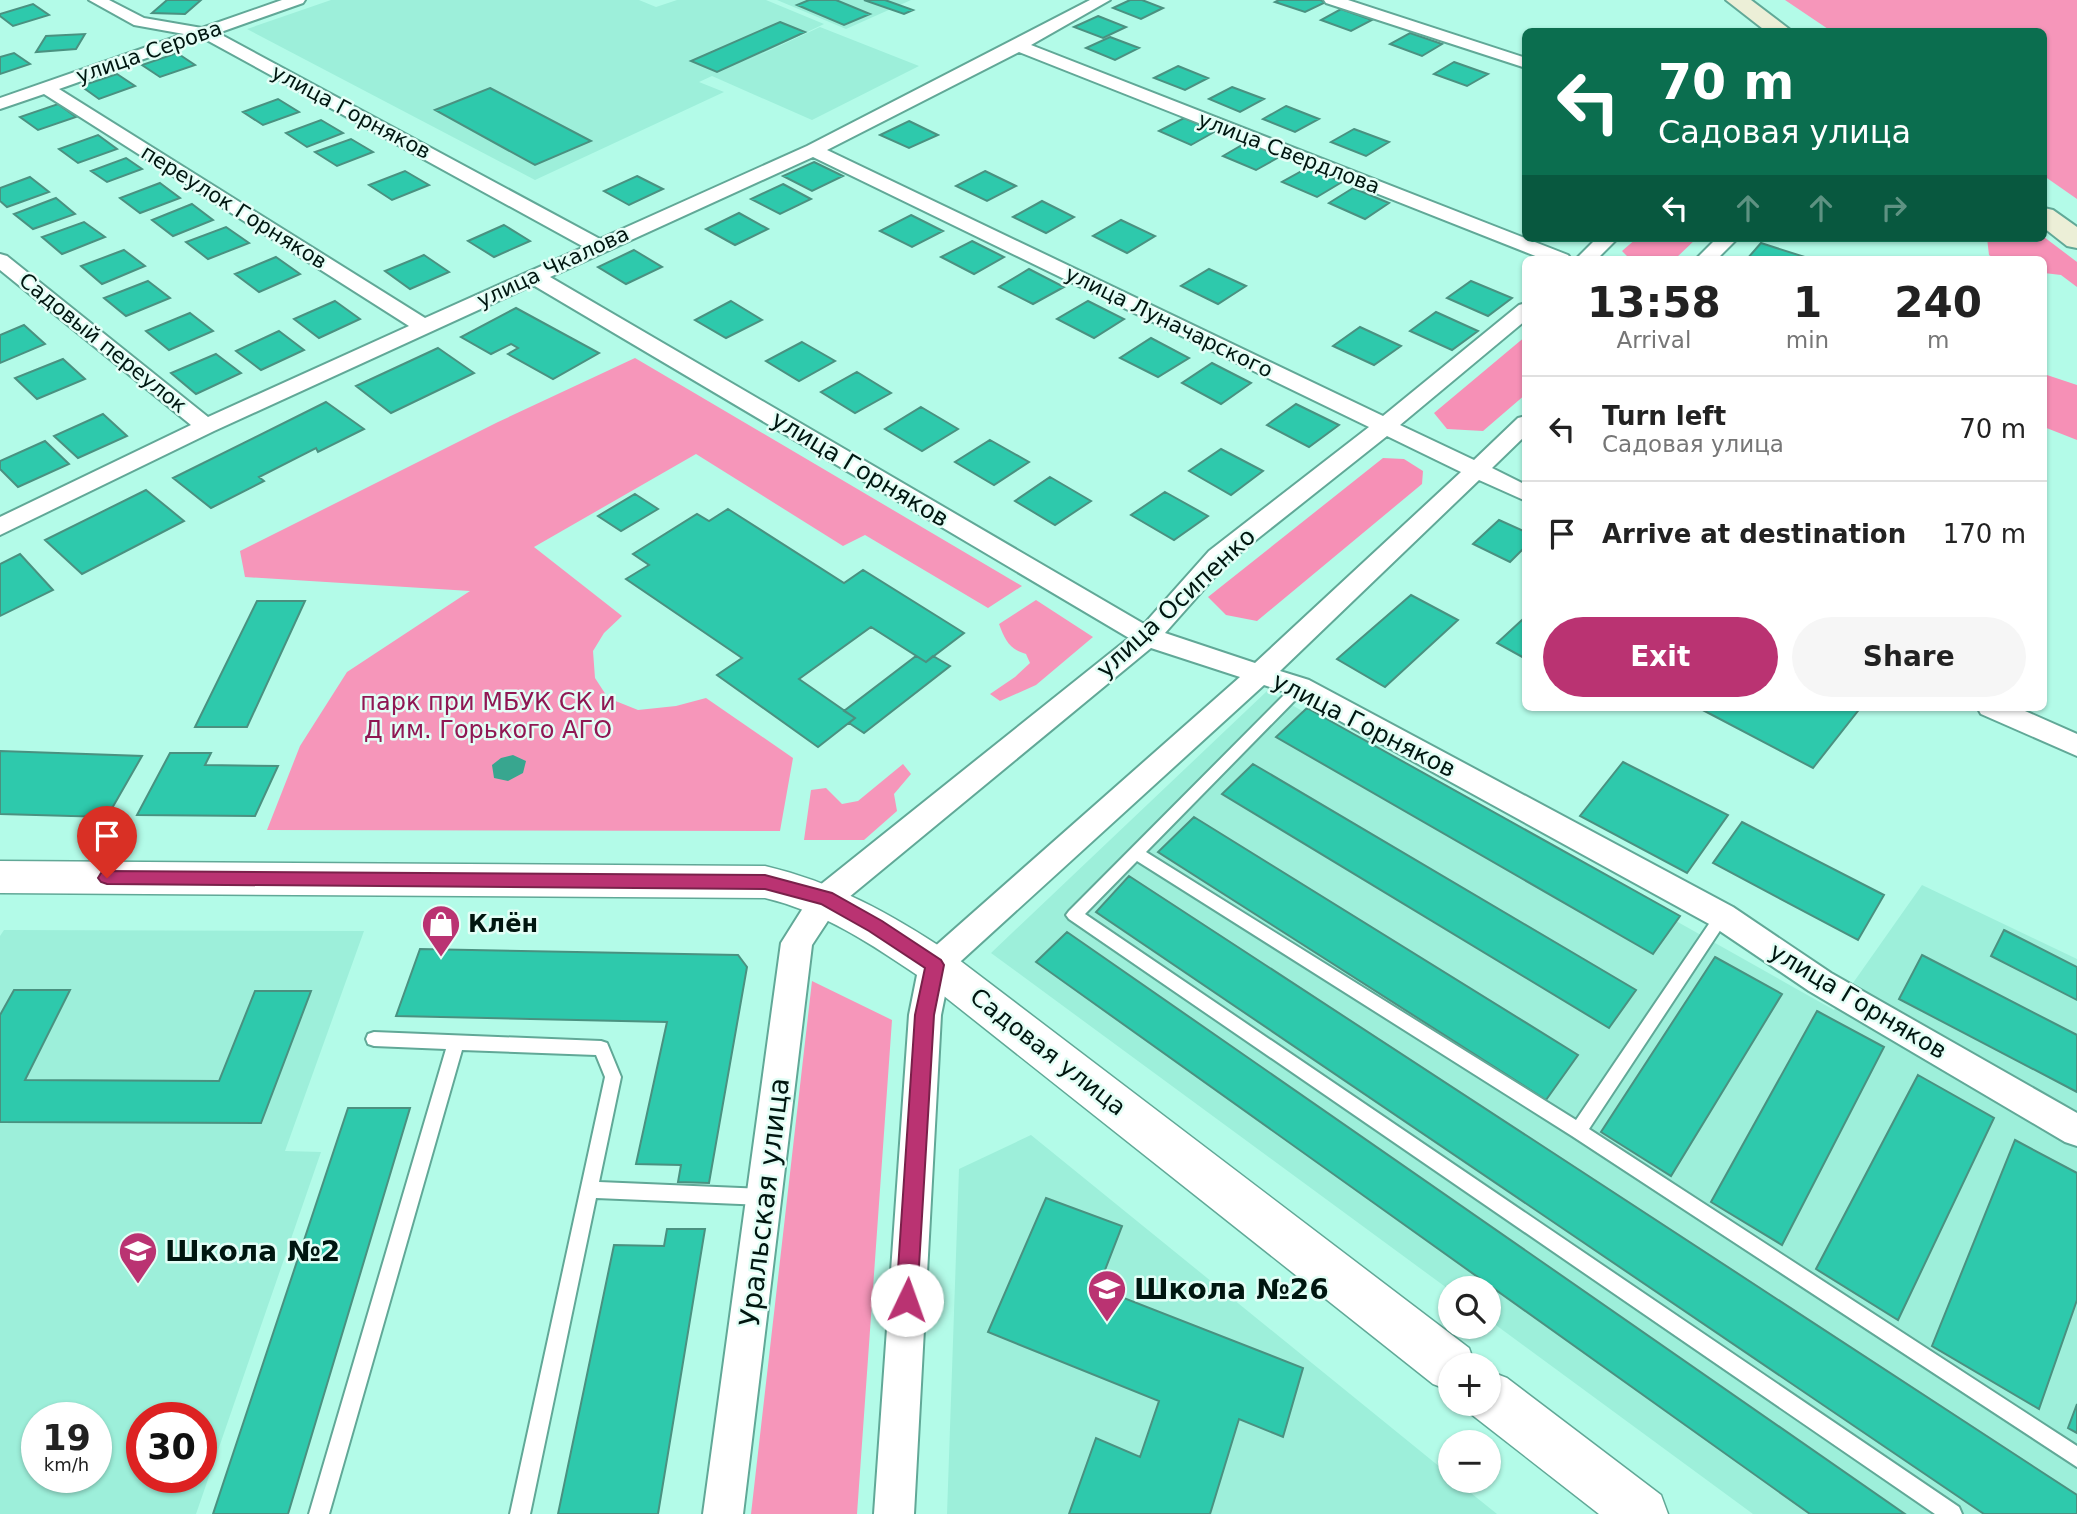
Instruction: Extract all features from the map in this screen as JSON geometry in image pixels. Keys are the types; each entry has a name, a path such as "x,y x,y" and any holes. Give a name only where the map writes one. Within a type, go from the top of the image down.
{"main road":[{"path":"1737,0 1776,28"},
{"path":"2047,218 2077,240"}],"street":[{"name":"улица Горняков","path":"97,0 140,22 205,33 598,246"},
{"name":"улица Серова","path":"0,104 297,0"},
{"name":"улица Чкалова","path":"0,527 206,426 813,150 1018,46 1102,0"},
{"path":"1332,0 1522,62"},
{"name":"улица Свердлова","path":"1018,46 1553,256"},
{"name":"переулок Горняков","path":"46,88 423,326"},
{"name":"улица Луначарского","path":"813,150 1522,492"},
{"path":"1589,256 1604,242"},
{"path":"1709,256 1724,242"},
{"name":"Садовый переулок","path":"0,260 206,426"},
{"name":"улица Горняков","path":"533,276 1147,637 1300,687 1722,916 1820,982 2077,1130"},
{"name":"улица Осипенко","path":"826,898 1147,637 1218,557 1385,426 1522,312"},
{"path":"894,1514 925,1015 935,965 1261,673 1522,427"},
{"path":"2000,711 2077,746"},
{"name":"Садовая улица","path":"0,877 765,882 826,898 935,965 1438,1356"},
{"name":"Уральская улица","path":"723,1514 797,943 826,898"},
{"path":"1501,1405 1642,1514"}],"lane":[{"path":"1300,687 1074,915 1952,1514"},
{"path":"1135,852 1578,1131 2077,1457"},
{"path":"1578,1131 1722,916"},
{"path":"374,1039 601,1048 613,1077 520,1514"},
{"path":"318,1514 456,1042"},
{"path":"590,1190 765,1197"}],"shaded area":[{"path":"331,0 639,0 656,7 677,0 766,0 824,24 734,67 820,27 919,66 812,120 712,76 699,82 724,92 535,180 247,29"},
{"path":"777,0 911,0 846,29"},
{"path":"2047,239 2077,262 2077,287 2061,275 2047,273 2047,256 1989,255 1987,242 2047,242"},
{"path":"1632,242 1693,242 1678,256 1627,256 1622,251"},
{"path":"1522,339 1522,397 1483,431 1447,429 1434,413"},
{"path":"2047,375 2077,385 2077,440 2047,428"},
{"path":"1383,458 1404,459 1423,471 1422,484 1257,621 1226,615 1208,597"},
{"path":"1267,691 1834,1010 1922,885 2077,959 2077,1514 1753,1514 1501,1329 1501,1276 1438,1276 1438,1281 991,953"},
{"path":"513,755 526,761 523,773 508,781 494,778 492,765 501,758"},
{"name":"Школа №2","path":"4,930 364,931 285,1151 321,1152 217,1453 217,1402 126,1402 126,1493 203,1493 196,1514 0,1514 0,936"},
{"name":"Школа №26","path":"1031,1135 1438,1465 1438,1493 1471,1493 1497,1514 947,1514 959,1169"}],"green space":[{"path":"1785,0 2077,0 2077,199 2047,178 2047,28 1827,28"},
{"name":"парк при МБУК СК и Д им. Горького АГО","path":"635,358 1022,586 988,608 865,535 843,546 696,454 534,547 622,616 604,633 593,651 595,678 608,698 638,710 676,706 706,698 793,758 780,831 267,830 300,746 347,672 470,591 245,577 240,551 498,422"},
{"path":"1036,600 1093,637 1036,685 1000,701 990,694 1030,663 1026,654 1008,643 999,624"},
{"path":"903,764 911,774 894,794 897,811 864,840 804,840 811,790 826,788 842,804 858,801"},
{"path":"812,981 892,1020 857,1514 751,1514"}],"building":[{"path":"167,0 201,0 185,14 152,13"},
{"path":"809,0 836,0 870,14 844,25 797,5"},
{"path":"864,0 885,0 913,10 904,14"},
{"path":"1130,0 1142,0 1163,8 1141,19 1113,8"},
{"path":"1275,2 1326,2 1305,12"},
{"path":"33,4 49,15 13,26 0,16 0,14"},
{"path":"1341,9 1372,20 1351,31 1321,20"},
{"path":"1098,16 1126,27 1103,38 1074,27"},
{"path":"780,22 805,32 717,72 691,61"},
{"path":"1410,33 1442,44 1422,56 1390,44"},
{"path":"85,34 76,49 36,52 46,36"},
{"path":"1110,37 1139,48 1115,60 1086,48"},
{"path":"14,53 30,64 0,74 0,57"},
{"path":"177,53 195,65 160,77 142,65"},
{"path":"1454,62 1488,74 1467,86 1434,74"},
{"path":"1178,66 1208,78 1185,90 1154,78"},
{"path":"117,74 135,86 99,99 81,86"},
{"path":"1232,87 1264,99 1240,112 1209,99"},
{"path":"490,88 591,141 535,165 435,110"},
{"path":"278,99 299,112 263,125 243,112"},
{"path":"58,104 76,117 38,130 20,117"},
{"path":"1286,106 1319,119 1295,132 1263,119"},
{"path":"1184,118 1216,131 1191,145 1159,131"},
{"path":"321,120 343,133 307,147 286,133"},
{"path":"909,121 938,135 909,148 880,135"},
{"path":"1354,129 1389,142 1366,156 1331,142"},
{"path":"98,135 117,149 78,163 59,149"},
{"path":"351,139 373,152 337,166 315,152"},
{"path":"1247,142 1281,156 1256,170 1223,156"},
{"path":"126,158 142,169 107,182 91,171"},
{"path":"814,162 843,176 812,191 783,176"},
{"path":"1307,168 1342,182 1317,197 1282,182"},
{"path":"405,171 429,185 392,200 369,185"},
{"path":"985,171 1016,186 987,201 956,186"},
{"path":"637,176 663,189 629,205 604,191"},
{"path":"30,177 49,192 7,207 0,201 0,188"},
{"path":"160,183 180,198 140,213 120,198"},
{"path":"783,184 811,199 780,214 751,199"},
{"path":"1353,188 1389,203 1365,219 1329,203"},
{"path":"56,198 75,214 33,229 14,214"},
{"path":"1042,201 1074,217 1046,233 1013,217"},
{"path":"192,204 213,220 173,236 152,220"},
{"path":"739,213 768,229 735,245 706,229"},
{"path":"911,215 943,231 912,247 880,231"},
{"path":"1121,220 1155,236 1127,253 1093,236"},
{"path":"84,222 105,237 62,254 42,237"},
{"path":"504,225 530,241 494,257 468,241"},
{"path":"226,227 249,243 208,259 186,242"},
{"path":"972,241 1004,257 974,274 941,257"},
{"path":"1761,243 1802,256 1750,256"},
{"path":"124,250 145,266 102,284 81,266"},
{"path":"634,250 662,267 626,284 598,267"},
{"path":"424,255 449,272 410,289 385,271"},
{"path":"276,257 300,274 259,292 235,274"},
{"path":"1029,269 1064,287 1033,304 999,287"},
{"path":"1209,269 1246,286 1218,304 1181,286"},
{"path":"148,281 170,298 126,316 104,298"},
{"path":"1471,281 1512,298 1488,316 1447,298"},
{"path":"335,301 360,319 319,338 294,319"},
{"path":"731,301 762,320 726,338 695,320"},
{"path":"1088,301 1124,319 1094,338 1057,319"},
{"path":"516,308 599,353 553,379 508,354 518,348 511,344 491,354 461,337"},
{"path":"1436,312 1478,331 1452,350 1410,331"},
{"path":"190,313 213,331 169,350 146,331"},
{"path":"24,325 45,344 0,363 0,335"},
{"path":"1360,327 1401,346 1374,365 1333,346"},
{"path":"279,331 304,350 261,370 236,351"},
{"path":"1151,338 1189,358 1158,377 1120,358"},
{"path":"802,342 835,361 799,381 766,361"},
{"path":"438,348 474,373 391,413 356,386"},
{"path":"216,354 241,373 196,394 171,373"},
{"path":"63,359 85,379 37,399 15,378"},
{"path":"1212,363 1251,383 1221,404 1182,383"},
{"path":"857,372 891,393 855,413 821,392"},
{"path":"326,402 364,429 318,452 316,448 259,477 264,481 211,508 173,478"},
{"path":"1296,404 1339,425 1309,447 1267,425"},
{"path":"921,407 958,429 922,451 885,429"},
{"path":"103,414 127,436 78,458 54,436"},
{"path":"990,440 1029,462 994,485 955,462"},
{"path":"45,441 69,464 18,487 0,469 0,461"},
{"path":"1221,449 1263,471 1231,495 1189,471"},
{"path":"1050,477 1091,501 1055,525 1015,501"},
{"path":"146,490 184,521 82,574 45,540"},
{"path":"1165,492 1208,516 1174,540 1131,515"},
{"path":"635,494 658,509 621,531 598,516"},
{"path":"728,509 844,583 863,570 964,633 926,662 871,627 799,679 855,718 818,747 717,675 742,658 626,579 649,565 633,554 697,514 709,521"},
{"path":"1499,520 1522,530 1522,550 1510,562 1473,544"},
{"path":"20,554 53,590 0,616 0,564"},
{"path":"1411,595 1458,620 1385,687 1337,659"},
{"path":"257,601 305,601 247,727 195,727"},
{"path":"1522,620 1522,657 1497,643"},
{"path":"916,656 926,662 933,656 950,666 864,733 849,723 855,718 844,711"},
{"path":"1307,708 1680,916 1653,954 1276,737"},
{"path":"1705,711 1858,711 1813,768"},
{"path":"0,751 142,756 107,817 0,814"},
{"path":"170,753 211,753 205,765 278,766 255,816 137,815"},
{"path":"1623,762 1728,815 1687,873 1580,816"},
{"path":"1253,764 1636,990 1609,1028 1222,794"},
{"path":"1194,817 1578,1055 1546,1100 1158,852"},
{"path":"1742,822 1884,895 1858,940 1713,863"},
{"path":"1129,876 2077,1495 2077,1514 1984,1514 1096,912"},
{"path":"2004,930 2077,967 2077,1000 1991,956"},
{"path":"1067,932 1905,1514 1810,1514 1501,1294 1501,1276 1476,1276 1036,962"},
{"path":"420,949 738,955 747,967 709,1183 678,1182 681,1165 636,1164 667,1022 396,1016"},
{"path":"1922,955 2077,1035 2077,1092 1899,999"},
{"path":"1715,957 1782,994 1671,1176 1601,1132"},
{"path":"14,990 70,990 25,1080 219,1081 255,991 311,991 261,1123 0,1122 0,1015"},
{"path":"1817,1011 1884,1047 1782,1245 1711,1202"},
{"path":"1918,1075 1994,1118 1898,1320 1816,1269"},
{"path":"348,1108 410,1108 288,1514 213,1514"},
{"path":"2015,1140 2077,1173 2077,1300 2039,1409 1932,1346"},
{"path":"1046,1198 1122,1226 1098,1288 1303,1368 1283,1437 1239,1419 1210,1514 1069,1514 1096,1438 1140,1457 1159,1401 988,1332"},
{"path":"667,1229 705,1229 658,1514 558,1514 614,1245 664,1246"},
{"path":"2077,1404 2077,1433 2068,1428"}],"place":[{"name":"Клён","path":"441,958"},
{"name":"Школа №2","path":"138,1285"},
{"name":"Школа №26","path":"1107,1323"}],"route":[{"path":"107,878 765,882 826,898 935,965 925,1015 907,1300"}]}
